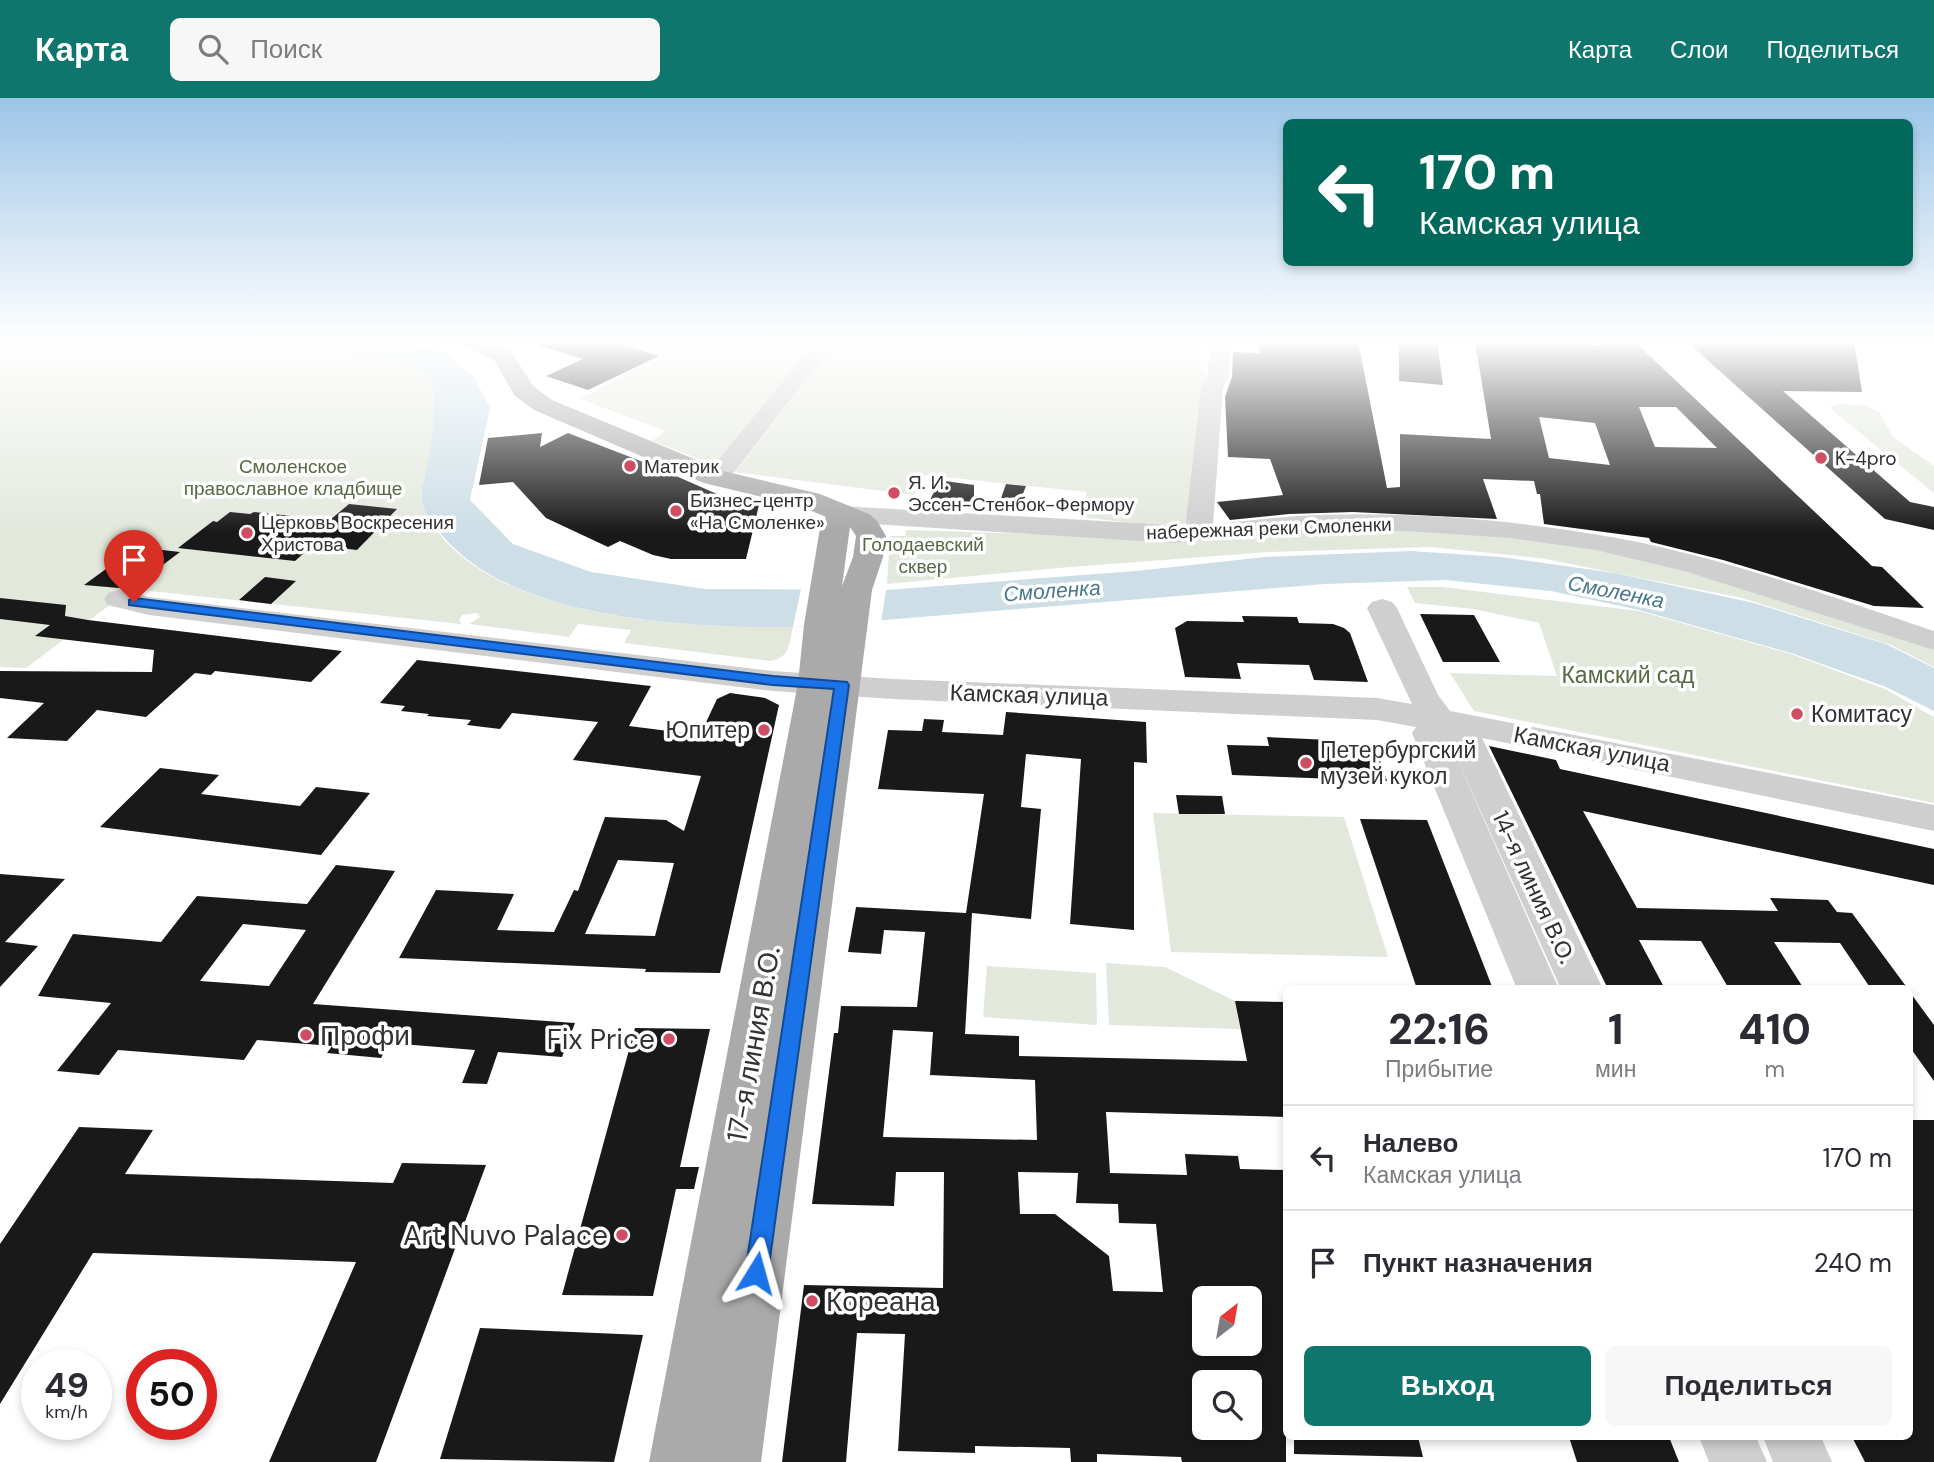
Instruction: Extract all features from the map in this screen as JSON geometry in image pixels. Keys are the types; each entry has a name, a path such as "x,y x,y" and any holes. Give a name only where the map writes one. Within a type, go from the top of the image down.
{"main road":[{"name":"набережная реки Смоленки","path":"542,405 713,477 810,500 841,514"},
{"name":"17-я линия В.О.","path":"681,1462 828,684 838,607 835,528 841,514"},
{"path":"729,1462 828,684"}],"street":[{"path":"713,477 723,470 775,405"},
{"path":"1204,533 1199,521 1210,405"},
{"name":"набережная реки Смоленки","path":"841,514 1163,535 1318,523 1381,523 1463,526 1563,537 1635,550 1705,568 1818,601 1934,641"},
{"name":"Камская улица","path":"118,599 160,608 828,684 1377,709 1934,818"},
{"name":"14-я линия В.О.","path":"1382,608 1423,697 1439,720 1463,734 1580,985"},
{"path":"1439,720 1429,733 1536,985"},
{"path":"1728,1440 1738,1462"},
{"path":"1792,1440 1803,1462"}],"green space":[{"name":"Смоленское православное кладбище","path":"0,405 436,405 429,520 453,549 486,573 525,592 568,606 615,615 662,622 793,627 788,649 781,657 770,661 624,643 631,630 578,624 569,637 469,624 480,617 477,613 462,615 459,620 461,624 131,589 26,668 0,667"},
{"path":"595,405 764,405 719,462 707,462 652,441 666,431"},
{"path":"787,405 1204,405 1192,524 1143,524 1079,517 1087,492 925,475 914,495 735,472"},
{"path":"1861,405 1880,413 1893,437 1934,466 1934,493 1831,409 1830,407"},
{"name":"Голодаевский сквер","path":"1321,529 1418,529 1562,542 1665,563 1934,648 1934,667 1891,645 1742,598 1540,558 1430,547 1268,552 887,584 890,536 905,536 906,530 1105,536"},
{"name":"Камский сад","path":"1407,587 1443,587 1639,611 1794,655 1885,689 1934,717 1934,803 1474,711 1450,673 1557,676 1539,623 1473,609 1415,603"},
{"path":"1153,813 1344,817 1388,957 1171,952"},
{"path":"1106,963 1165,967 1235,1001 1240,1029 1109,1025"},
{"path":"987,966 1096,973 1097,1025 983,1017"}],"water":[{"name":"Смоленка","path":"434,405 488,405 490,408 470,500 513,544 591,572 705,589 886,590 1136,571 1265,557 1410,551 1501,557 1615,573 1754,603 1886,644 1934,668 1934,711 1886,687 1794,654 1639,610 1551,591 1446,580 1325,584 799,627 709,625 608,614 559,603 513,586 473,564 435,527 424,509 422,494"}],"pier":[{"path":"801,589 886,590 881,622 793,627"}],"building":[{"path":"1225,405 1371,405 1387,488 1400,487 1400,434 1491,439 1485,405 1701,405 1872,566 1882,567 1924,608 1874,606 1723,560 1651,542 1649,538 1544,524 1540,494 1537,494 1534,481 1483,479 1497,519 1353,512 1289,514 1230,520 1217,502 1283,495 1270,459 1228,457","holes":["1639,407 1676,407 1717,448 1655,447","1539,417 1595,423 1610,465 1549,458"]},
{"path":"1757,405 1799,405 1910,502 1934,507 1934,530 1885,519"},
{"path":"542,433 540,447 568,433 651,465 742,505 759,505 746,559 671,559 653,555 620,541 608,547 546,518 513,482 479,485 488,438"},
{"path":"945,481 974,485 974,504 970,503 968,509 928,504 935,490"},
{"path":"1006,484 1026,486 1017,509 998,507"},
{"path":"349,504 397,509 357,550 313,545 295,561 178,548 213,521 217,522 230,512 330,520"},
{"path":"136,547 180,552 131,589 84,585"},
{"path":"265,577 296,581 271,604 239,600"},
{"path":"0,598 66,605 65,616 88,620 342,651 311,682 215,671 211,675 195,673 146,717 97,710 67,741 7,738 44,703 0,698 0,671 152,672 154,650 35,636 50,625 0,619"},
{"path":"1420,614 1474,615 1500,662 1443,662"},
{"path":"1242,616 1297,617 1299,623 1333,624 1344,628 1350,633 1368,682 1314,680 1309,665 1237,663 1241,679 1185,677 1175,628 1187,621 1244,622"},
{"path":"417,660 651,686 629,726 700,735 717,699 730,693 765,698 779,705 720,973 645,972 646,969 399,958 436,890 514,894 497,930 554,932 574,890 578,891 605,817 666,820 684,831 701,776 573,760 598,722 512,713 500,729 467,725 471,720 401,711 405,706 380,703","holes":["618,860 674,863 655,936 585,934"]},
{"path":"1006,712 1146,722 1147,763 1134,762 1134,930 1070,924 1081,759 1026,754 1021,807 1041,809 1031,919 972,913 965,1034 1019,1036 1019,1056 1247,1061 1235,1001 1283,1002 1283,1117 1106,1112 1110,1173 1187,1175 1185,1154 1238,1156 1240,1169 1283,1170 1283,1440 1286,1440 1286,1462 1182,1462 1181,1457 1097,1454 1097,1462 1071,1462 1070,1448 975,1446 975,1453 898,1451 905,1334 857,1333 846,1462 782,1462 804,1285 943,1288 944,1172 896,1172 894,1206 812,1204 834,1033 838,1033 841,1006 917,1007 925,932 884,930 881,954 848,952 856,907 966,913 984,794 878,789 888,730 922,731 924,719 944,720 942,732 1003,735","holes":["893,1030 933,1032 930,1075 1035,1080 1037,1140 883,1137","1018,1172 1078,1173 1076,1203 1118,1204 1119,1223 1156,1224 1163,1292 1113,1291 1109,1256 1055,1214 1020,1214"]},
{"name":"Петербургский музей кукол","path":"1267,737 1330,740 1333,749 1377,751 1387,781 1232,775 1227,745 1269,746"},
{"path":"1489,746 1556,760 1560,769 1934,849 1934,885 1583,811 1637,908 1778,911 1770,898 1828,900 1837,912 1852,913 1905,985 1868,985 1840,943 1774,942 1801,985 1727,985 1701,941 1639,940 1663,985 1606,985"},
{"path":"160,768 219,775 201,794 300,806 316,787 370,793 321,855 100,827"},
{"path":"1176,795 1222,796 1225,814 1179,814"},
{"path":"1360,819 1427,820 1491,985 1416,985"},
{"path":"336,865 395,871 313,1004 575,1023 562,1057 498,1052 487,1084 462,1083 475,1050 389,1043 381,1058 327,1053 332,1046 257,1040 244,1060 118,1050 99,1075 57,1071 111,1003 38,996 73,934 161,942 197,896 307,904","holes":["243,924 306,930 269,986 200,981"]},
{"path":"0,874 65,879 5,942 38,946 0,987"},
{"path":"1913,996 1934,1025 1934,1081 1913,1052"},
{"name":"Art Nuvo Palace","path":"635,1028 710,1029 680,1167 699,1167 694,1189 676,1189 653,1296 562,1295"},
{"path":"1913,1120 1934,1120 1934,1462 1865,1462 1854,1440 1913,1440"},
{"path":"79,1127 153,1130 125,1174 393,1183 402,1163 486,1165 376,1462 269,1462 356,1262 93,1253 34,1349 21,1349 21,1370 0,1404 0,1244"},
{"path":"480,1328 643,1335 614,1462 440,1459"},
{"path":"1294,1440 1419,1440 1423,1457 1294,1454"},
{"path":"1570,1440 1670,1440 1679,1462 1577,1462"}],"place":[{"name":"K-4pro","path":"1821,458"},
{"name":"Материк","path":"630,466"},
{"name":"Я. И. Эссен-Стенбок-Фермору","path":"894,493"},
{"name":"Бизнес-центр «На Смоленке»","path":"676,511"},
{"name":"Церковь Воскресения Христова","path":"247,533"},
{"name":"Комитасу","path":"1797,714"},
{"name":"Юпитер","path":"764,730"},
{"name":"Петербургский музей кукол","path":"1306,763"},
{"name":"Профи","path":"306,1035"},
{"name":"Fix Price","path":"669,1039"},
{"name":"Art Nuvo Palace","path":"622,1235"},
{"name":"Кореана","path":"812,1301"}],"route":[{"path":"134,602 149,606 773,681 842,685 756,1273"}]}
